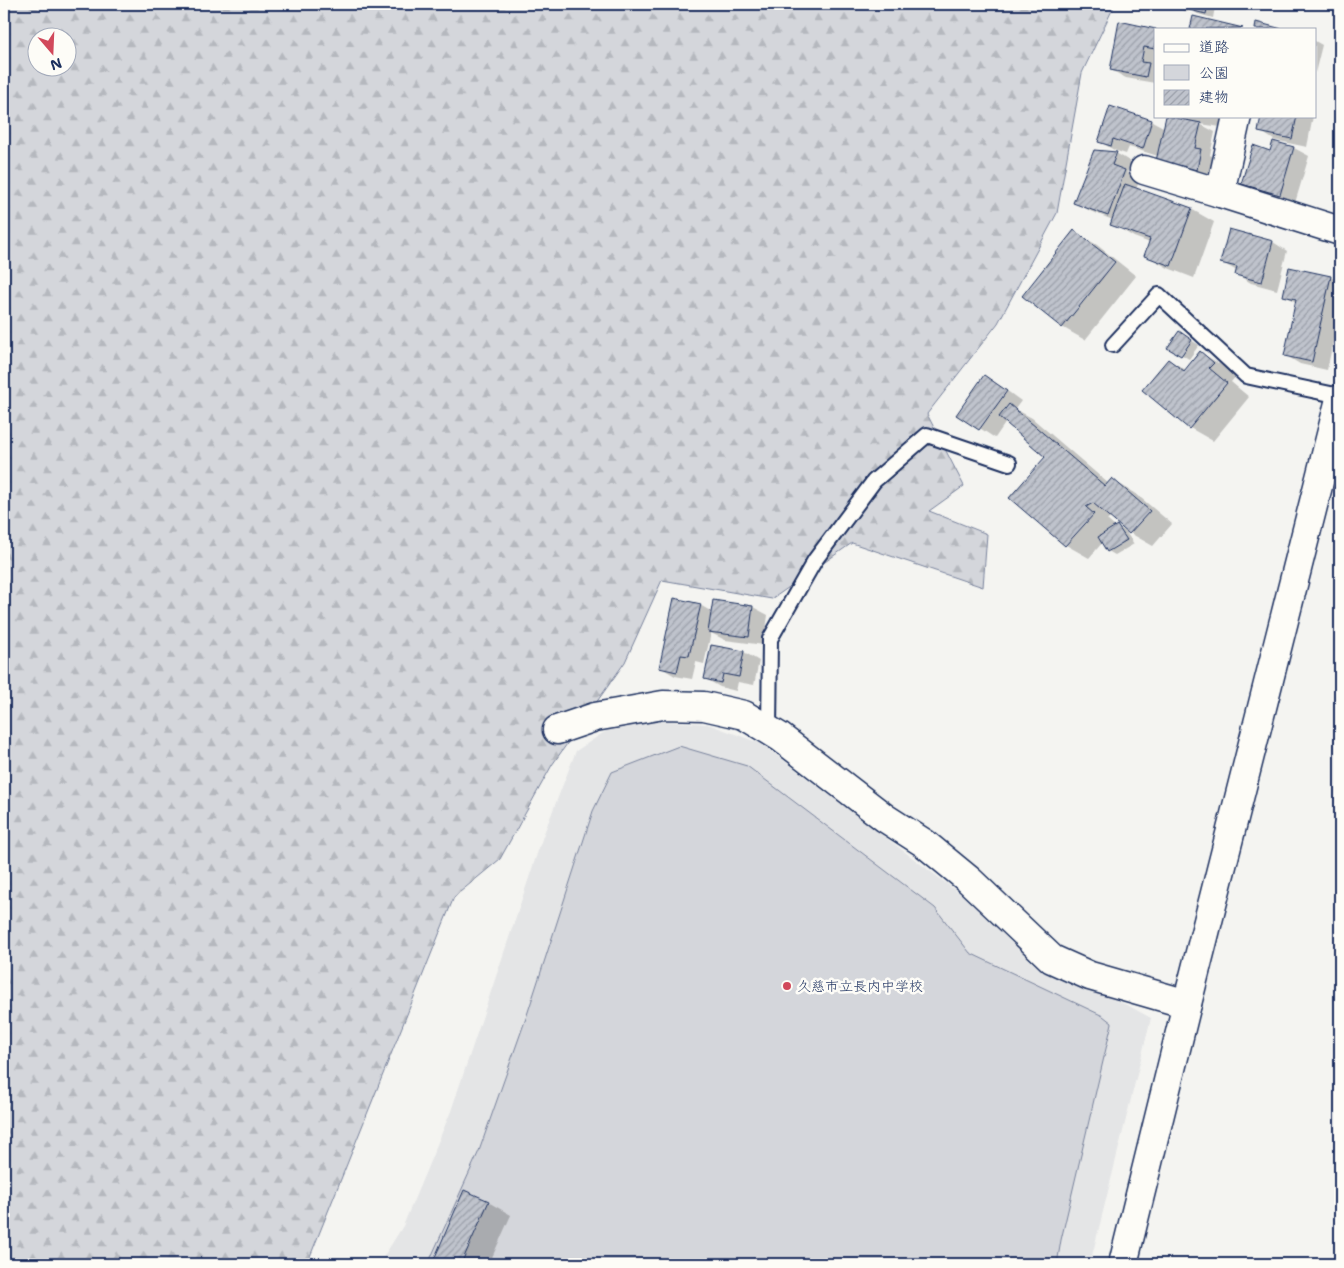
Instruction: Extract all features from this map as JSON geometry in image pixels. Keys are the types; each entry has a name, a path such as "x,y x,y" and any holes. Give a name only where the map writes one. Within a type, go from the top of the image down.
{"street":[{"path":"1220,193 1237,118"},
{"path":"1144,170 1340,231"},
{"path":"1123,1264 1340,397"},
{"path":"557,730 595,717 663,705 704,706 744,715 769,730 844,785 885,818 924,843 969,880 1052,959 1090,976 1187,1004"}],"lane":[{"path":"1113,345 1159,295 1246,376 1340,397"},
{"path":"769,730 770,639 815,560 874,481 927,435 1009,463"}],"shaded area":[{"name":"久慈市立長内中学校","path":"655,720 708,724 762,744 963,896 1035,965 1129,1006 1151,1018 1090,1264 379,1264 403,1226 451,1111 543,836 576,751 609,729"}],"green space":[{"path":"4,4 1115,4 1082,73 1057,213 998,323 927,414 964,486 929,511 987,534 983,587 852,543 772,599 662,580 625,662 552,765 500,859 454,897 307,1264 4,1264"},
{"name":"久慈市立長内中学校","path":"679,746 747,766 935,908 970,953 1103,1016 1112,1023 1057,1264 428,1264 479,1151 526,1018 593,811 612,772"}],"building":[{"path":"1191,4 1208,4 1206,14 1189,10"},
{"path":"1193,16 1243,28 1190,28"},
{"path":"1119,21 1154,29 1154,49 1144,47 1141,62 1149,63 1146,77 1110,70"},
{"path":"1256,22 1278,28 1255,28"},
{"path":"1110,106 1152,120 1143,149 1113,139 1111,146 1098,142"},
{"path":"1166,118 1201,123 1195,148 1201,149 1197,170 1156,161"},
{"path":"1261,118 1297,118 1292,139 1258,132"},
{"path":"1273,141 1294,147 1280,195 1241,184 1253,145 1270,151"},
{"path":"1094,150 1117,152 1112,165 1125,170 1108,216 1073,203"},
{"path":"1125,184 1192,208 1171,266 1144,256 1150,239 1110,225"},
{"path":"1229,229 1273,241 1262,282 1235,275 1237,267 1220,263"},
{"path":"1074,230 1115,262 1062,328 1022,296"},
{"path":"1289,267 1331,276 1312,362 1284,356 1296,299 1283,296"},
{"path":"1179,331 1192,340 1181,356 1167,348"},
{"path":"1200,351 1214,363 1209,368 1227,383 1189,429 1142,390 1168,359 1184,371"},
{"path":"984,375 1007,391 979,430 956,415"},
{"path":"1009,404 1105,486 1112,478 1150,511 1129,534 1093,503 1086,507 1094,514 1065,546 1009,498 1045,457 999,417"},
{"path":"1117,525 1127,540 1107,552 1098,537"},
{"path":"674,598 701,604 689,656 681,655 677,672 659,668"},
{"path":"713,600 753,606 749,637 708,632"},
{"path":"711,645 744,651 739,677 723,674 721,683 704,679"},
{"path":"464,1190 489,1201 461,1264 432,1264"}],"place":[{"name":"久慈市立長内中学校","path":"787,986"}]}
